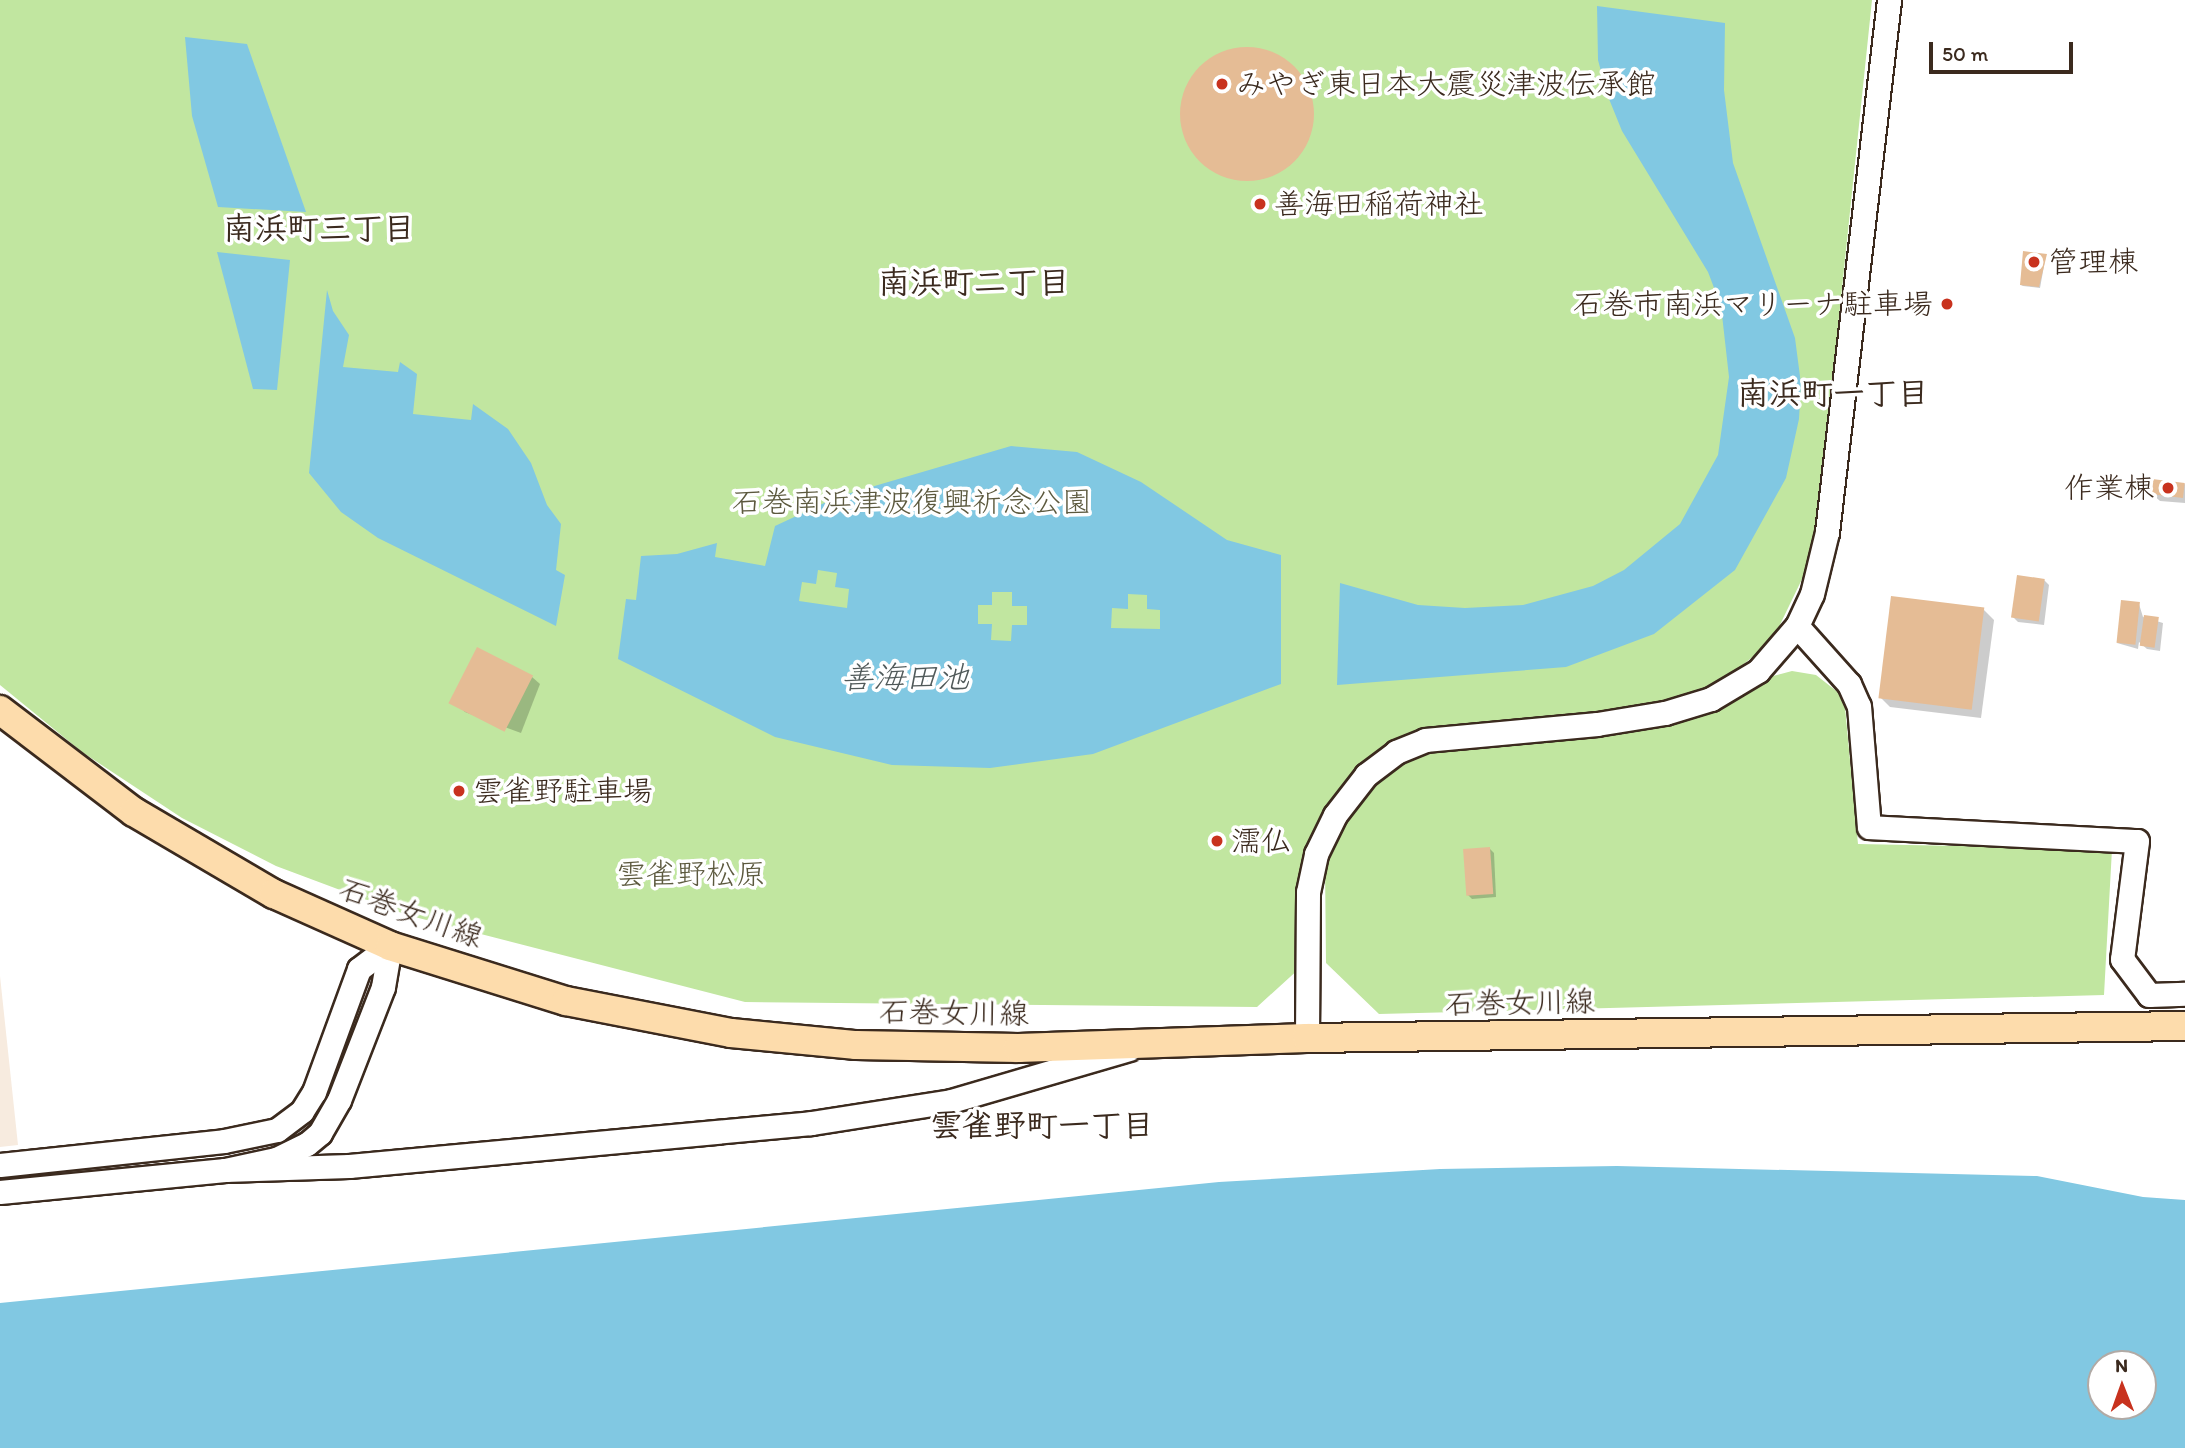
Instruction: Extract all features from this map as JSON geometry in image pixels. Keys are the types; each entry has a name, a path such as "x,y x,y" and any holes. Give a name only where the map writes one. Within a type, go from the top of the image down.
{"main road":[{"name":"石巻女川線","path":"0,710 134,812 274,894 390,946 566,1001 731,1033 856,1045 1138,1045 1307,1038 2185,1026"}],"street":[{"path":"1307,1038 1308,892 1313,867 1335,814 1366,775 1396,752 1425,740 1597,724 1665,713 1711,699 1758,671 1797,626 1812,594 1827,532 1889,0"},
{"path":"1797,626 1849,684 1859,705 1869,828 2137,841 2122,959 2149,995 2185,994"},
{"path":"0,1165 224,1141 278,1130 302,1111 314,1092 359,969 390,946"},
{"path":"225,1170 275,1159 320,1133 339,1100 383,987 390,946"},
{"path":"0,1192 225,1170 349,1166 811,1123 951,1101 1081,1066 1138,1045"}],"shaded area":[{"path":"0,976 18,1145 0,1147"}],"green space":[{"name":"石巻南浜津波復興祈念公園","path":"0,0 1872,0 1817,529 1804,575 1772,641 1712,690 1663,707 1415,733 1323,816 1301,967 1257,1007 745,1002 407,915 276,866 182,818 82,752 0,685"},
{"path":"1792,671 1816,675 1844,697 1858,844 2112,849 2104,995 1379,1014 1326,963 1325,866 1361,792 1391,764 1482,741 1702,712 1773,676"}],"water":[{"path":"1597,6 1725,23 1724,90 1733,163 1795,338 1801,384 1799,419 1786,478 1735,570 1654,634 1566,667 1337,685 1340,583 1418,605 1465,608 1523,605 1593,586 1624,570 1680,524 1718,455 1729,377 1721,306 1708,272 1622,131 1607,94 1598,60"},
{"path":"185,37 247,44 306,212 218,207 192,116"},
{"path":"217,252 290,260 277,390 253,389"},
{"path":"327,290 333,311 349,335 343,367 398,372 400,362 417,374 413,414 471,420 473,404 508,429 531,463 547,505 561,524 556,570 565,575 556,626 378,538 341,512 309,473"},
{"name":"善海田池","path":"1011,446 1077,452 1141,482 1227,540 1281,555 1281,684 1093,754 990,768 892,765 775,737 618,659 626,599 636,600 641,556 677,554 717,543 715,557 765,566 775,526 837,497","holes":["818,570 837,573 835,587 849,589 847,608 799,601 802,582 816,584","992,592 1012,592 1012,606 1027,606 1027,625 1012,625 1011,641 991,640 992,624 978,624 978,605 992,605","1128,594 1147,595 1147,609 1160,610 1160,629 1111,628 1112,608 1128,609"]},
{"path":"1617,1166 2037,1176 2143,1197 2185,1200 2185,1448 0,1448 0,1303 1219,1182 1440,1169"}],"building":[{"path":"1247,47 1272,53 1294,67 1308,89 1314,114 1308,139 1294,161 1272,175 1247,181 1222,175 1200,161 1186,139 1180,114 1186,89 1200,67 1222,53"},
{"name":"管理棟","path":"2023,251 2047,254 2039,287 2020,285"},
{"name":"作業棟","path":"2152,479 2185,483 2183,498 2150,494"},
{"path":"2017,575 2045,579 2039,621 2011,618"},
{"path":"1891,596 1984,607 1972,710 1878,698"},
{"path":"2121,600 2140,602 2135,645 2117,643"},
{"path":"2144,615 2159,617 2155,648 2140,646"},
{"path":"477,647 533,676 505,732 448,703"},
{"path":"1490,847 1493,894 1466,896 1463,849"}],"place":[{"name":"みやぎ東日本大震災津波伝承館","path":"1222,84"},
{"name":"善海田稲荷神社","path":"1260,204"},
{"name":"管理棟","path":"2034,262"},
{"name":"石巻市南浜マリーナ駐車場","path":"1947,304"},
{"name":"作業棟","path":"2168,488"},
{"name":"雲雀野駐車場","path":"459,791"},
{"name":"濡仏","path":"1217,841"}],"district":[{"name":"南浜町三丁目","path":"319,228"},
{"name":"南浜町二丁目","path":"974,282"},
{"name":"南浜町一丁目","path":"1833,393"},
{"name":"雲雀野町一丁目","path":"1042,1125"}],"park label":[{"name":"雲雀野松原","path":"691,874"}]}
